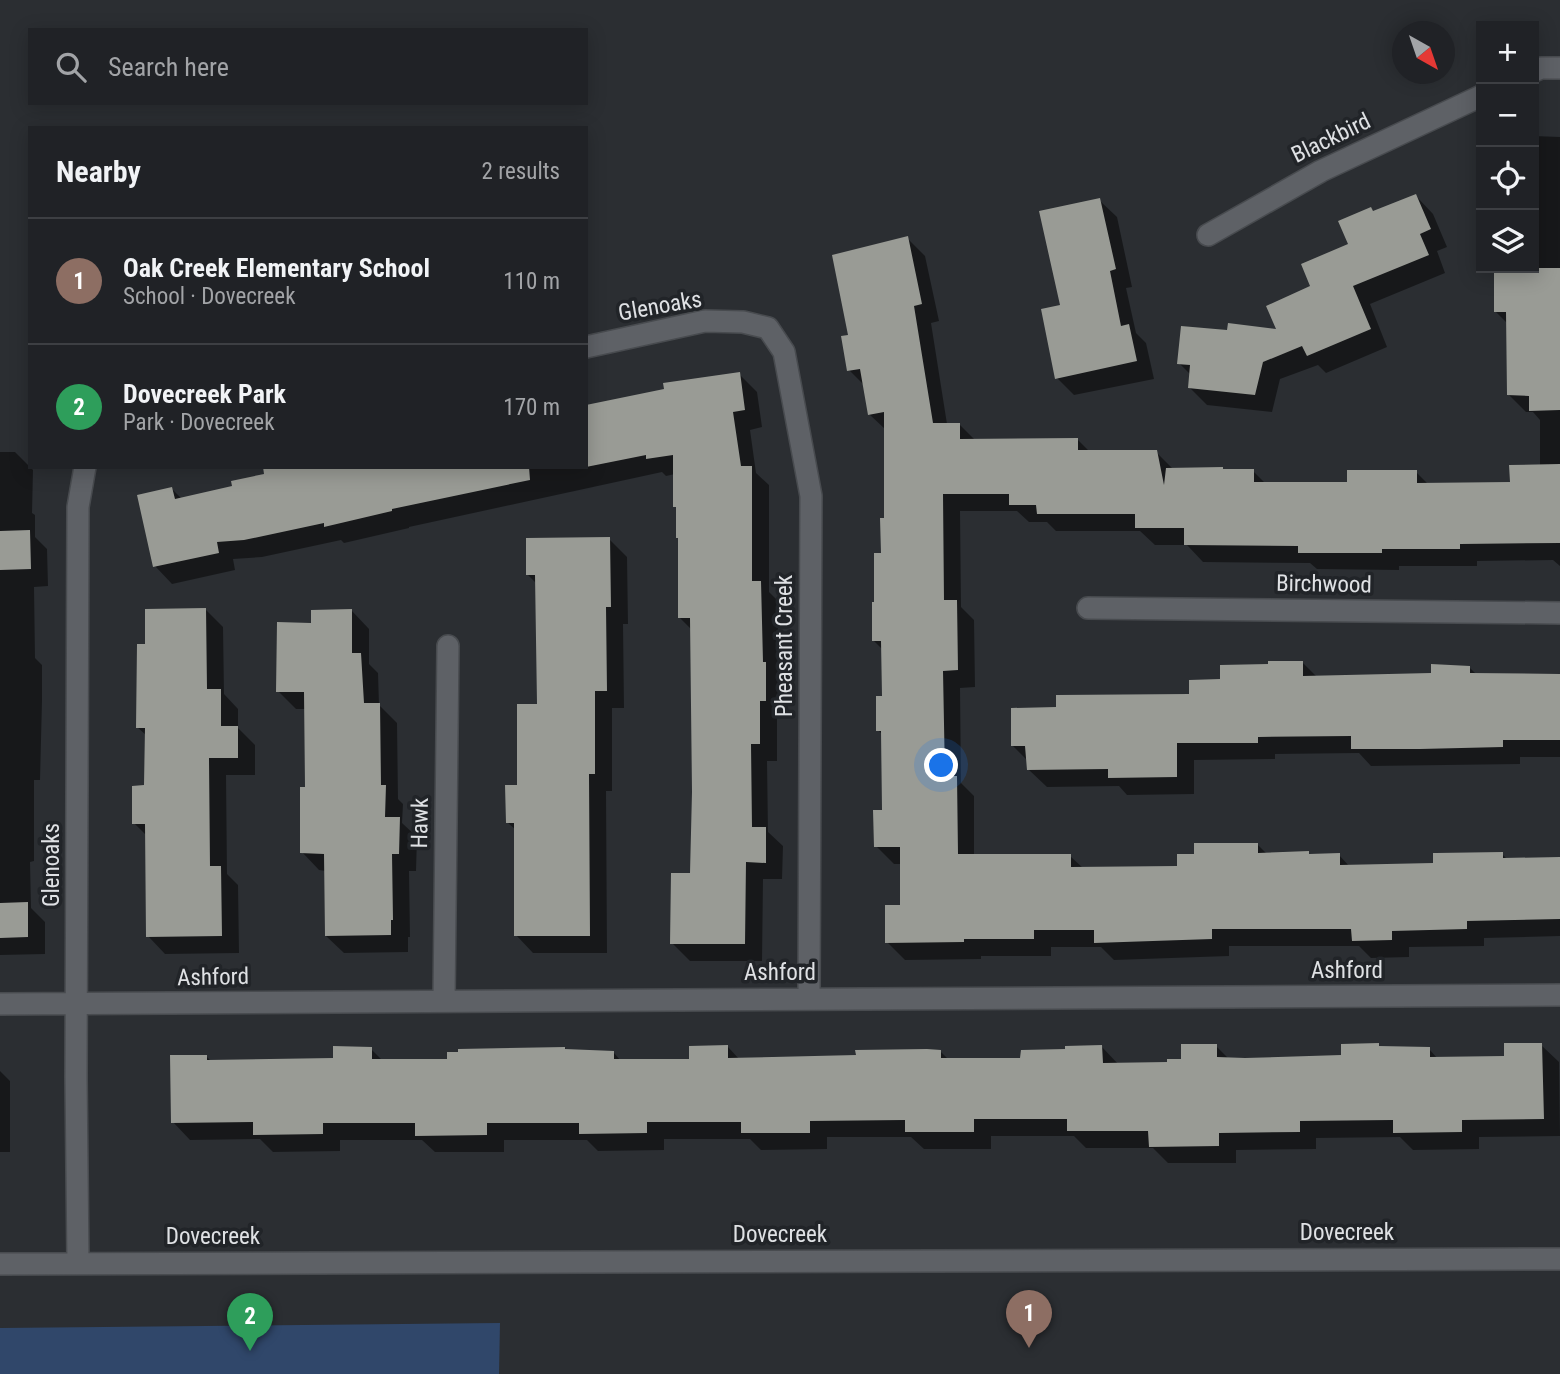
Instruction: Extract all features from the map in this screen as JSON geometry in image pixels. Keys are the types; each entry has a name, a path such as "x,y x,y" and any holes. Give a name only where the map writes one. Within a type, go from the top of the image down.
{"street":[{"path":"1539,69 1560,68"},
{"name":"Blackbird","path":"1208,235 1321,171 1476,98"},
{"name":"Glenoaks","path":"588,346 705,321 743,322"},
{"name":"Pheasant Creek","path":"743,322 768,328 784,352 811,496 809,998"},
{"name":"Glenoaks","path":"78,1263 78,507 85,469"},
{"name":"Birchwood","path":"1088,608 1560,613"},
{"name":"Hawk","path":"444,1000 448,646"},
{"name":"Ashford","path":"0,1004 1560,995"},
{"name":"Dovecreek","path":"0,1264 1560,1259"}],"shaded area":[{"path":"500,1323 499,1374 0,1374 0,1328"}],"building":[{"path":"1416,194 1431,229 1420,234 1429,255 1353,286 1371,329 1307,356 1302,346 1263,362 1255,395 1188,388 1190,365 1177,364 1181,326 1227,330 1228,323 1276,329 1266,306 1310,286 1301,264 1348,244 1338,221 1371,207 1373,211"},
{"path":"1100,198 1116,269 1110,271 1121,326 1129,324 1137,361 1055,379 1041,309 1060,305 1039,211"},
{"path":"908,236 922,304 914,306 933,423 960,423 960,439 1078,438 1078,450 1157,450 1164,485 1166,468 1254,469 1254,482 1347,482 1347,470 1417,470 1417,483 1510,482 1509,465 1560,464 1560,543 1460,544 1460,549 1382,549 1382,553 1298,553 1298,546 1184,545 1184,528 1135,528 1135,514 1037,514 1036,505 1009,505 1009,494 943,494 944,600 957,600 958,670 943,671 945,776 957,776 958,854 1071,854 1071,867 1177,866 1177,854 1194,854 1194,843 1258,843 1258,853 1340,853 1340,865 1433,863 1433,853 1503,852 1503,858 1560,857 1560,919 1467,921 1467,929 1392,931 1392,940 1352,941 1351,929 1212,929 1212,939 1094,943 1094,930 1034,930 1034,939 885,943 885,905 900,905 900,847 874,847 873,810 882,810 881,731 876,731 876,696 882,696 881,641 872,641 872,602 874,553 881,553 880,518 884,518 884,412 868,415 860,369 847,371 841,336 848,335 832,255"},
{"path":"1539,268 1560,268 1560,410 1529,411 1529,396 1507,395 1506,312 1494,312 1494,273 1539,273"},
{"path":"740,372 745,410 733,412 741,466 752,466 752,581 761,581 763,662 766,662 766,701 760,701 760,744 751,744 752,827 766,827 766,863 746,862 745,944 670,944 671,873 690,873 692,792 690,618 678,618 678,538 676,507 673,507 673,455 646,459 646,455 588,467 588,405 664,389 663,383"},
{"path":"263,469 529,469 530,480 392,509 324,527 324,523 244,540 217,542 219,553 153,567 137,495 172,487 175,499 232,486 231,481 264,474"},
{"path":"30,530 31,569 0,570 0,531"},
{"path":"610,537 611,607 606,607 607,691 595,691 595,774 589,774 590,936 514,936 514,823 506,823 505,785 517,785 517,704 537,704 535,575 526,575 526,538"},
{"path":"206,608 207,689 221,689 221,726 238,726 238,758 209,758 210,866 221,866 222,936 146,937 145,824 132,824 132,786 144,785 145,728 136,728 137,644 145,644 145,609"},
{"path":"352,609 352,653 361,653 364,703 380,703 381,785 386,785 385,817 400,817 399,854 392,854 391,935 325,936 324,854 300,853 300,787 305,787 304,692 276,692 277,622 311,623 311,610"},
{"path":"1268,661 1303,661 1303,676 1431,673 1431,664 1470,666 1470,673 1560,674 1560,740 1503,740 1503,747 1420,749 1351,749 1351,736 1258,737 1258,743 1177,743 1177,777 1108,778 1108,769 1027,770 1025,746 1011,746 1011,708 1056,707 1056,695 1189,694 1189,680 1220,679 1220,665 1268,664"},
{"path":"28,902 28,937 0,938 0,903"},
{"path":"1379,1043 1379,1046 1430,1047 1430,1057 1504,1056 1504,1043 1542,1043 1544,1119 1462,1120 1462,1132 1393,1133 1393,1120 1300,1121 1300,1132 1219,1133 1219,1146 1149,1147 1148,1131 1067,1131 1067,1119 974,1119 974,1132 905,1132 905,1120 810,1121 810,1133 741,1133 741,1122 647,1122 647,1133 579,1134 579,1123 487,1123 487,1135 415,1136 415,1123 323,1123 323,1134 253,1135 253,1122 171,1123 170,1055 207,1055 207,1060 333,1058 333,1046 372,1047 372,1059 447,1059 447,1052 458,1052 458,1049 565,1047 614,1051 614,1059 689,1059 689,1046 728,1045 728,1058 856,1055 855,1050 927,1049 941,1050 941,1058 1020,1058 1021,1050 1102,1045 1103,1063 1167,1062 1167,1059 1181,1059 1181,1044 1217,1044 1217,1057 1245,1058 1341,1055 1341,1044"}],"place":[{"name":"Oak Creek Elementary School","path":"1029,1348"},
{"name":"Dovecreek Park","path":"250,1351"}]}
